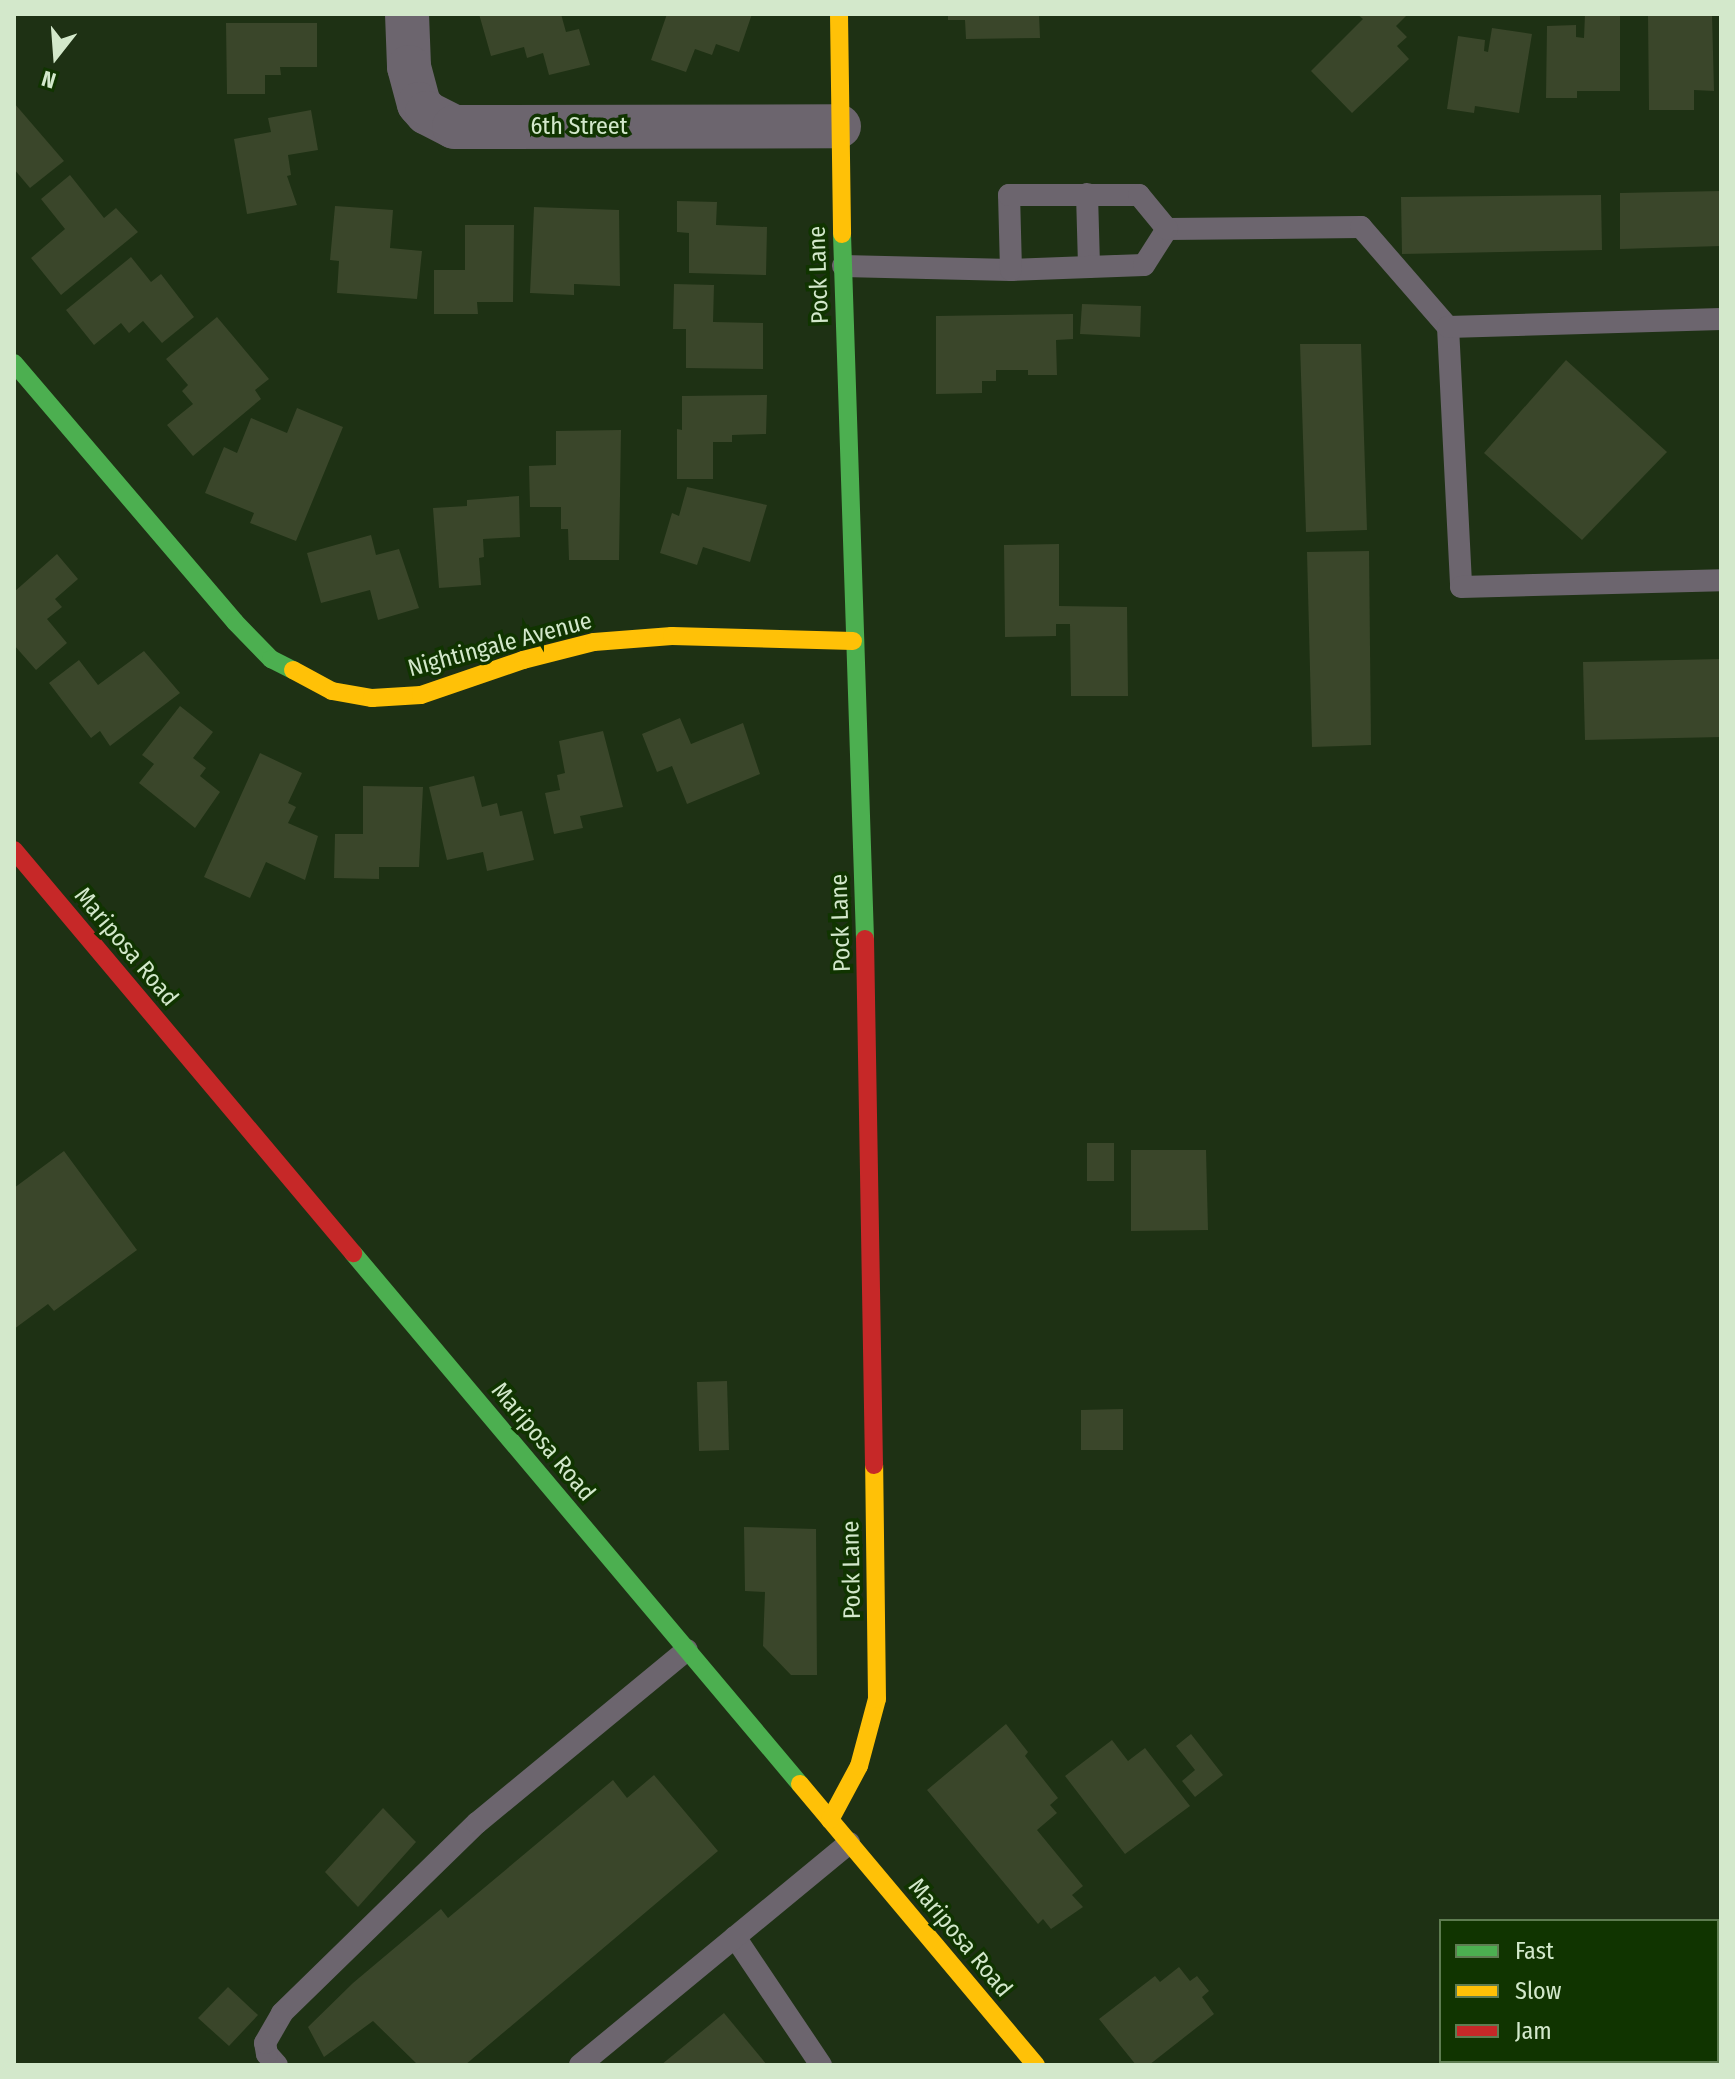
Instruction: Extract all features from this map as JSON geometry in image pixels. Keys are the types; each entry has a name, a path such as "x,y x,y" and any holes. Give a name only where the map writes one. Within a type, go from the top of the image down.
{"street":[{"name":"6th Street","path":"407,14 409,67 419,104 435,118 454,127 839,126"},
{"name":"Pock Lane","path":"830,1820 859,1766 877,1699 869,1075 853,641 839,126 839,14"},
{"name":"Nightingale Avenue","path":"14,363 235,622 271,659 332,691 372,698 421,695 523,660 594,642 672,636 853,641"},
{"name":"Mariposa Road","path":"14,850 1036,2065"}],"lane":[{"path":"1087,194 1089,267"},
{"path":"1011,270 1009,195 1139,195 1167,229"},
{"path":"1167,229 1361,227 1448,327 1461,587 1721,580"},
{"path":"843,266 1011,270 1144,265 1167,229"},
{"path":"1448,327 1721,319"},
{"path":"277,2065 267,2054 265,2043 282,2013 477,1823 687,1650"},
{"path":"580,2065 849,1843"},
{"path":"735,1937 821,2065"}],"building":[{"path":"479,14 561,14 566,32 579,29 590,65 549,75 543,53 527,58 524,47 491,56"},
{"path":"667,14 752,14 739,52 716,44 712,55 695,49 686,72 651,60"},
{"path":"948,14 1039,14 1040,38 966,39 965,20 948,20"},
{"path":"1357,14 1408,14 1396,26 1407,37 1397,46 1409,59 1352,113 1311,71 1363,19"},
{"path":"1585,14 1620,14 1620,91 1577,91 1577,98 1546,98 1547,26 1576,25 1576,37 1584,38"},
{"path":"1648,14 1712,14 1714,91 1694,90 1694,110 1649,110"},
{"path":"226,23 317,23 317,67 280,67 281,75 265,75 265,94 227,94"},
{"path":"1492,28 1532,34 1519,113 1475,106 1474,113 1447,109 1458,36 1485,40 1484,51 1488,52"},
{"path":"14,103 64,161 30,188 14,169"},
{"path":"311,110 318,150 288,155 291,175 287,176 297,205 247,214 234,139 271,132 268,118"},
{"path":"70,175 104,218 116,208 138,232 61,295 31,258 65,229 41,199"},
{"path":"1721,191 1721,246 1620,249 1620,193"},
{"path":"1601,195 1602,250 1402,254 1401,197"},
{"path":"677,201 717,202 716,225 767,227 766,275 689,273 689,233 677,232"},
{"path":"335,206 393,210 390,248 422,251 417,299 337,293 339,261 330,260"},
{"path":"534,207 619,210 620,286 574,284 574,295 530,293"},
{"path":"465,225 514,225 513,302 477,302 478,314 434,314 434,270 465,270"},
{"path":"131,257 151,282 161,274 194,317 162,343 143,321 129,333 121,323 94,345 66,310"},
{"path":"674,284 714,285 713,322 763,323 763,369 686,368 686,329 673,329"},
{"path":"1082,304 1141,306 1140,337 1080,334"},
{"path":"1073,314 1073,339 1056,340 1057,375 1028,375 1028,370 996,370 996,381 982,381 982,393 936,394 936,316"},
{"path":"217,317 269,379 255,390 261,399 193,456 167,425 193,404 182,391 188,385 166,359"},
{"path":"1300,344 1361,344 1367,530 1306,532"},
{"path":"1566,360 1667,452 1582,540 1484,453"},
{"path":"767,395 766,434 732,435 732,442 713,442 713,479 677,479 677,429 682,430 682,396"},
{"path":"297,408 343,427 296,541 250,523 254,513 205,493 224,447 237,453 251,418 287,433"},
{"path":"621,430 619,560 569,560 568,529 561,529 561,507 530,507 529,466 556,465 556,431"},
{"path":"687,487 767,505 750,562 703,547 697,565 660,553 672,513 679,516"},
{"path":"519,496 520,537 483,539 484,557 479,558 481,585 439,588 433,508 467,506 467,500"},
{"path":"371,535 376,555 399,549 419,608 378,620 370,590 321,603 307,553"},
{"path":"1059,544 1059,606 1127,607 1128,696 1071,696 1070,624 1056,624 1056,636 1005,637 1004,545"},
{"path":"1369,551 1371,745 1312,747 1307,552"},
{"path":"57,554 78,579 55,599 62,607 47,619 67,643 36,670 14,645 14,592"},
{"path":"144,651 180,693 110,746 100,731 91,738 49,683 79,660 98,685"},
{"path":"1721,659 1721,737 1585,740 1583,662"},
{"path":"180,706 213,732 193,758 206,768 200,776 220,792 195,828 139,783 154,764 142,755"},
{"path":"680,718 691,744 743,723 760,774 687,804 672,766 657,772 642,734"},
{"path":"603,731 623,807 580,816 583,828 554,834 545,793 560,790 557,775 565,773 559,741"},
{"path":"260,753 302,773 288,803 296,807 288,823 318,836 305,880 266,862 250,898 204,877"},
{"path":"474,776 482,807 497,803 500,816 522,811 534,860 487,871 483,852 447,860 429,787"},
{"path":"363,786 423,787 419,867 379,867 379,879 334,878 335,834 363,834"},
{"path":"1087,1143 1114,1143 1114,1181 1087,1181"},
{"path":"1131,1150 1206,1150 1208,1230 1131,1231"},
{"path":"64,1151 137,1250 54,1311 48,1304 14,1329 14,1188"},
{"path":"727,1381 729,1450 699,1451 697,1382"},
{"path":"1123,1409 1123,1450 1081,1450 1081,1410"},
{"path":"744,1527 816,1529 817,1675 791,1675 763,1646 765,1592 745,1591"},
{"path":"1006,1724 1028,1752 1025,1756 1058,1798 1050,1805 1057,1813 1037,1830 1083,1886 1072,1895 1083,1907 1051,1929 1043,1919 1038,1924 927,1790"},
{"path":"1191,1734 1223,1775 1195,1797 1182,1781 1195,1770 1176,1746"},
{"path":"1112,1740 1128,1761 1145,1748 1190,1806 1125,1854 1065,1776"},
{"path":"654,1775 718,1851 465,2065 418,2065 373,2021 324,2057 308,2027 353,1983 441,1909 448,1918 613,1780 627,1798"},
{"path":"383,1808 416,1842 358,1907 325,1872"},
{"path":"1179,1967 1190,1981 1197,1976 1209,1991 1202,1997 1214,2014 1149,2065 1136,2065 1099,2019 1155,1976 1160,1982"},
{"path":"228,1987 258,2015 229,2046 198,2018"},
{"path":"724,2013 767,2065 661,2065"}],"traffic: fast":[{"path":"842,234 865,939"},
{"path":"14,363 235,622 271,659 293,670"},
{"path":"353,1253 800,1784"}],"traffic: slow":[{"path":"839,14 842,234"},
{"path":"293,670 332,691 372,698 421,695 523,660 594,642 672,636 853,641"},
{"path":"830,1820 859,1766 877,1699 874,1465"},
{"path":"800,1784 1036,2065"}],"traffic: jam":[{"path":"14,850 353,1253"},
{"path":"865,939 874,1465"}]}
